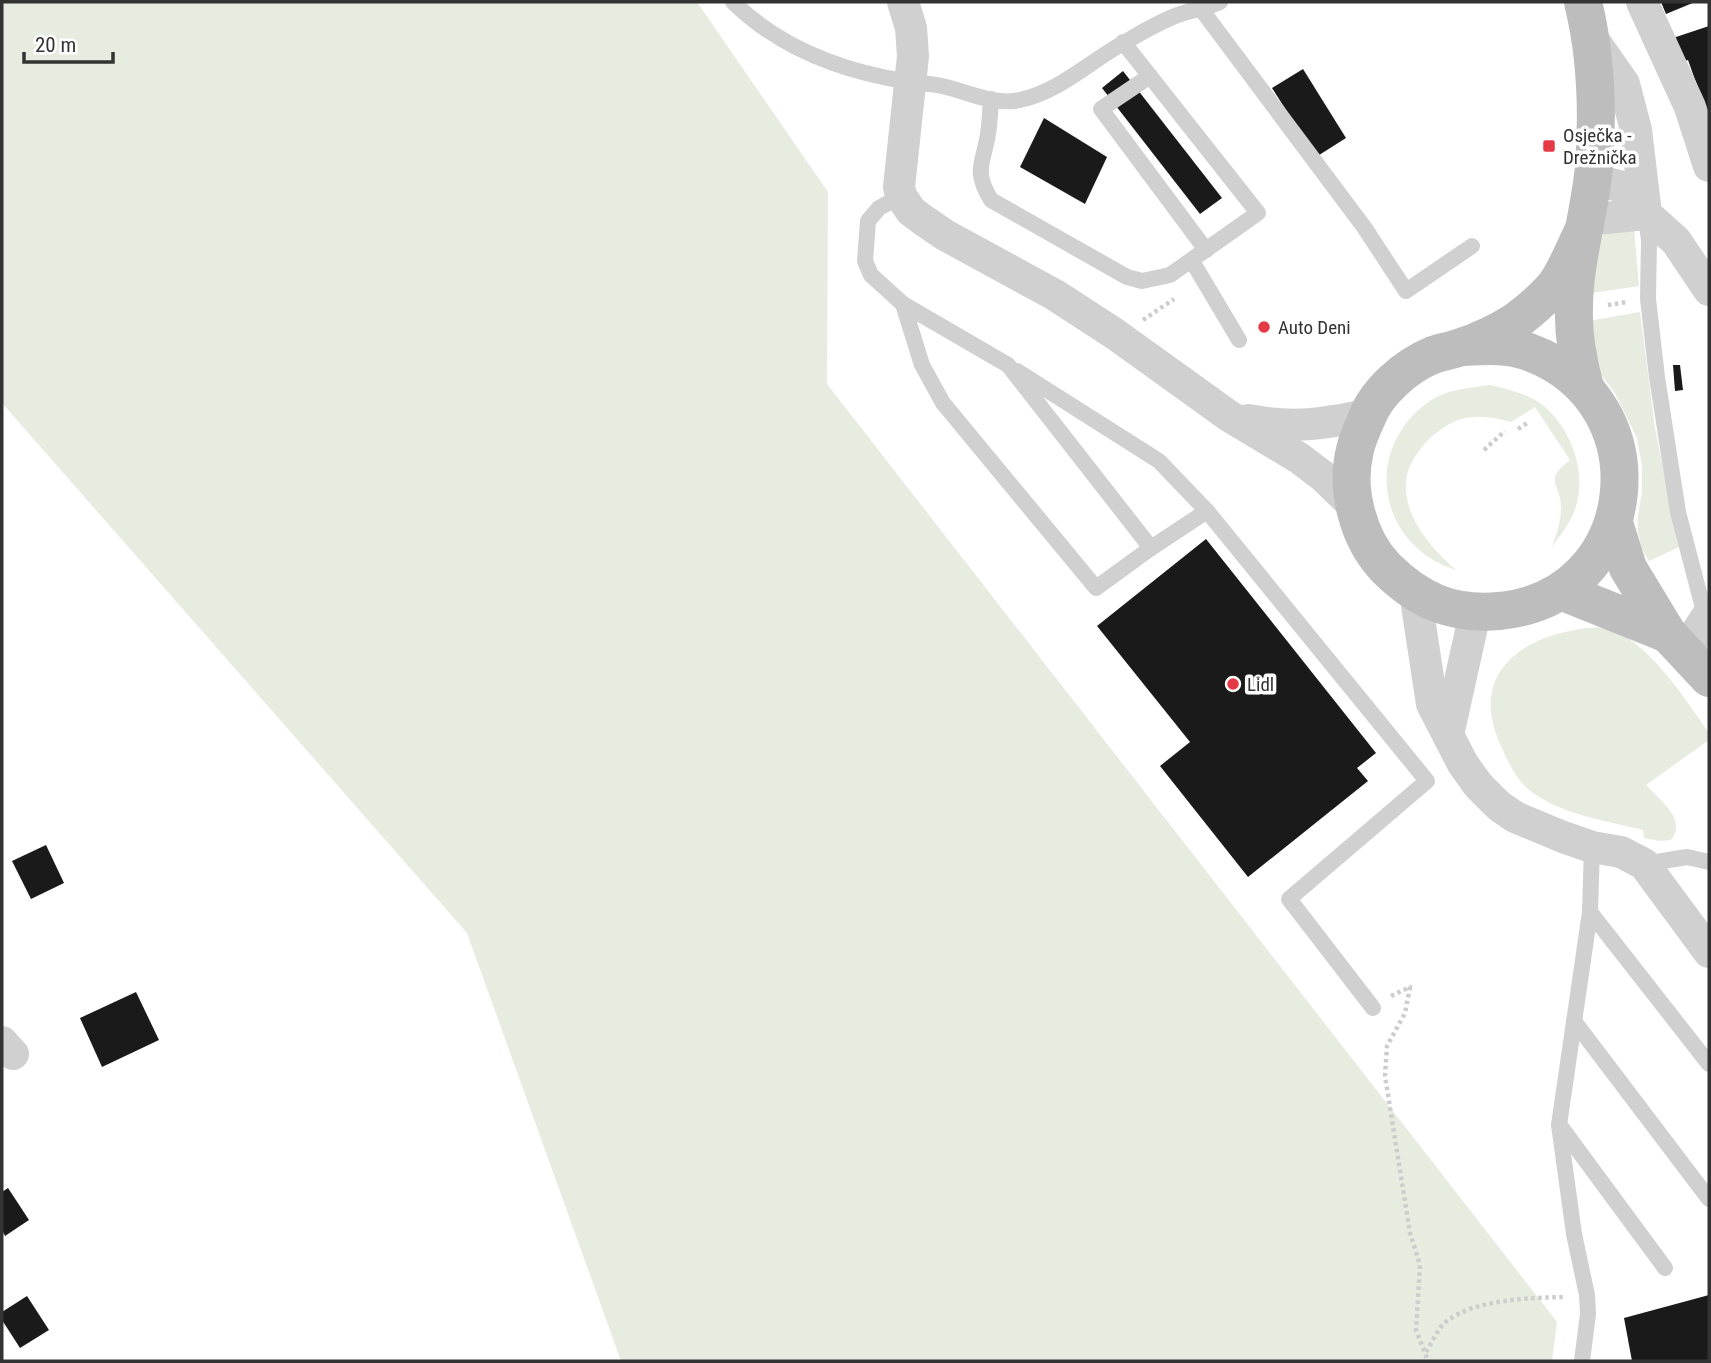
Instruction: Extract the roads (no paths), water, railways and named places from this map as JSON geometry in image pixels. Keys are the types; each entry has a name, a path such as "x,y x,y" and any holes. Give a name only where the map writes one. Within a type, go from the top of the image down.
{"street":[{"path":"903,2 911,28 913,56 900,175 901,196 911,211 945,235 1065,301 1115,334 1229,416 1299,458 1324,477 1356,508"},
{"path":"1583,2 1592,38 1595,111 1591,179 1574,308 1580,367 1585,387"},
{"path":"1642,2 1690,107 1709,166"},
{"path":"1592,38 1624,84 1636,130 1645,203"},
{"path":"1591,179 1645,203 1676,241 1709,290"},
{"path":"1461,347 1495,345 1528,351 1559,366 1585,387 1606,417 1618,451 1621,488 1614,523 1601,550 1583,572 1561,591 1520,609 1475,613 1437,605 1404,586 1378,559 1359,526 1352,489 1354,451 1367,415 1384,391 1406,370 1433,355 1461,347 1515,321 1553,288 1584,224 1645,203"},
{"path":"1229,416 1278,426 1312,426 1367,415"},
{"path":"1614,523 1628,568 1686,635 1709,678"},
{"path":"1561,591 1686,635"},
{"path":"1415,592 1432,704 1478,785 1499,806 1515,817 1592,847 1621,852 1643,864 1709,952"},
{"path":"1448,735 1475,613"}],"lane":[{"path":"733,2 753,21 792,46 833,64 909,82 940,85 991,99 1017,101 1048,91 1124,42 1175,16 1220,2"},
{"path":"1201,9 1364,227 1406,291 1472,246"},
{"path":"991,99 988,136 980,164 982,185 991,200 1127,277 1142,281 1170,275 1258,213 1124,42"},
{"path":"1150,76 1101,109 1206,250"},
{"path":"901,196 880,208 867,221 865,261 871,275 903,304 1008,365 1159,461 1207,511 1427,781 1289,899 1373,1008"},
{"path":"1645,203 1649,240 1648,299 1657,377 1678,512 1703,608 1686,635"},
{"path":"1192,261 1239,340"},
{"path":"903,304 922,365 943,403 1096,588 1207,511"},
{"path":"1008,365 1151,548"},
{"path":"1582,1361 1588,1314 1587,1295 1574,1234 1559,1125 1590,912 1592,847"},
{"path":"1643,864 1688,857 1709,862"},
{"path":"1590,912 1709,1064"},
{"path":"1574,1021 1706,1188"},
{"path":"1559,1125 1665,1268"}],"place":[{"name":"Osječka - Drežnička","path":"1549,146"},
{"name":"Auto Deni","path":"1264,327"},
{"name":"Lidl","path":"1233,684"}]}
